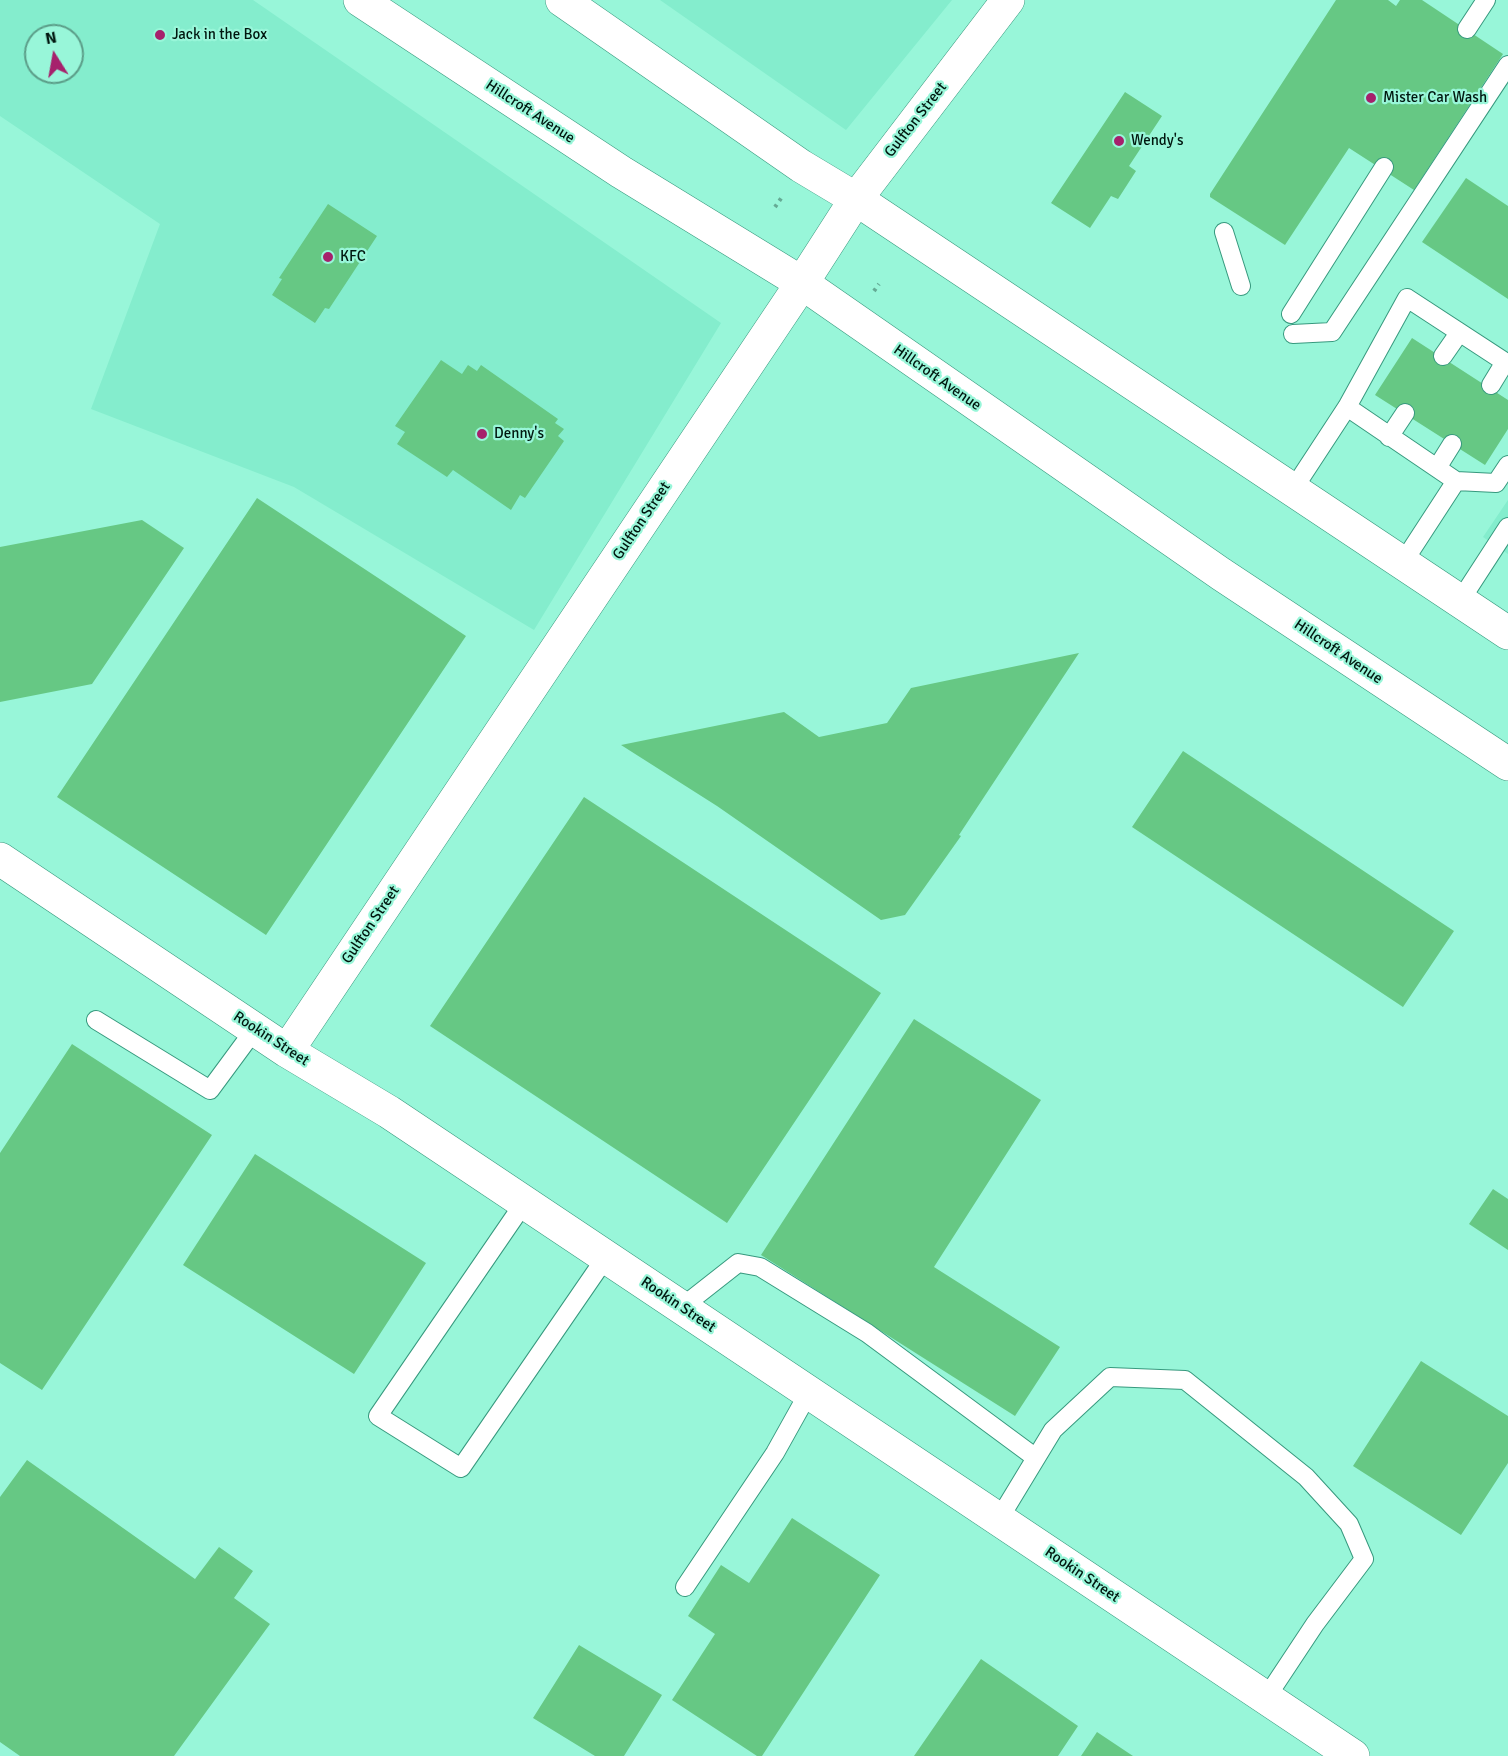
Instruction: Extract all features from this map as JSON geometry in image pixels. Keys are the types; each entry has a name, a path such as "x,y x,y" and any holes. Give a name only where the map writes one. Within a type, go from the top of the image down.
{"main road":[{"name":"Hillcroft Avenue","path":"360,0 612,166 801,283 1221,574 1508,764"},
{"path":"562,0 801,166 856,199 1508,633"},
{"name":"Gulfton Street","path":"287,1051 856,199 1008,0"},
{"name":"Rookin Street","path":"0,859 287,1051 389,1112 1353,1756"}],"lane":[{"path":"1467,29 1486,0"},
{"path":"1293,334 1332,332 1508,66"},
{"path":"1291,314 1384,167"},
{"path":"1224,232 1241,286"},
{"path":"1292,491 1347,407 1407,298 1507,363 1491,385"},
{"path":"1443,356 1459,333"},
{"path":"1347,407 1456,481 1496,483 1508,465"},
{"path":"1389,437 1405,413"},
{"path":"1437,468 1452,444"},
{"path":"1402,564 1456,481"},
{"path":"1460,601 1508,527"},
{"path":"96,1020 210,1090 255,1029"},
{"path":"524,1203 378,1416 460,1468 606,1257"},
{"path":"682,1307 738,1263 760,1267 867,1333 1036,1458"},
{"path":"999,1519 1053,1430 1110,1377 1185,1380 1306,1477 1349,1524 1364,1559 1314,1624 1266,1698"},
{"path":"685,1587 775,1453 809,1392"}],"path":[{"path":"775,207 782,197"},
{"path":"873,292 879,284"}],"shaded area":[{"path":"0,0 253,0 721,323 534,630 294,487 91,409 160,224 0,116"},
{"path":"660,0 952,0 846,130"},
{"path":"1508,500 1508,554 1483,537"}],"building":[{"name":"Mister Car Wash","path":"1336,0 1388,0 1396,6 1400,0 1422,0 1503,54 1414,190 1349,148 1285,245 1210,197 1210,194"},
{"name":"Wendy's","path":"1125,92 1162,116 1129,166 1136,171 1118,199 1111,196 1090,228 1051,203"},
{"path":"1466,178 1508,206 1508,299 1422,242"},
{"name":"KFC","path":"328,204 377,236 329,309 325,308 315,323 272,295 282,279 279,278"},
{"path":"1412,338 1508,400 1508,429 1485,465 1375,395"},
{"name":"Denny's","path":"441,360 462,374 468,365 477,371 481,365 558,419 555,423 564,429 558,436 564,441 525,498 520,495 511,510 453,470 447,477 397,444 405,432 395,426"},
{"path":"257,498 466,636 266,935 57,797"},
{"path":"142,520 184,548 92,684 0,702 0,547"},
{"path":"1079,653 959,835 961,836 905,915 881,920 717,806 621,745 784,712 819,737 887,723 911,688"},
{"path":"1183,751 1454,931 1403,1007 1132,827"},
{"path":"584,797 881,993 727,1223 430,1026"},
{"path":"914,1019 1041,1100 934,1267 1060,1347 1015,1416 761,1255"},
{"path":"72,1044 212,1135 42,1390 0,1363 0,1153"},
{"path":"255,1154 426,1263 354,1374 183,1265"},
{"path":"1493,1189 1508,1199 1508,1250 1469,1224"},
{"path":"1421,1361 1508,1416 1508,1463 1461,1535 1353,1466"},
{"path":"27,1460 195,1579 219,1547 253,1571 234,1598 270,1624 174,1756 20,1756 0,1742 0,1497"},
{"path":"792,1518 880,1575 762,1756 757,1756 672,1700 715,1634 688,1616 721,1565 749,1583"},
{"path":"579,1645 662,1695 624,1756 595,1756 533,1718"},
{"path":"981,1659 1078,1726 1058,1756 914,1756"},
{"path":"1097,1732 1133,1756 1081,1756"}],"place":[{"name":"Jack in the Box","path":"160,35"},
{"name":"Mister Car Wash","path":"1371,98"},
{"name":"Wendy's","path":"1119,141"},
{"name":"KFC","path":"328,257"},
{"name":"Denny's","path":"482,434"}]}
